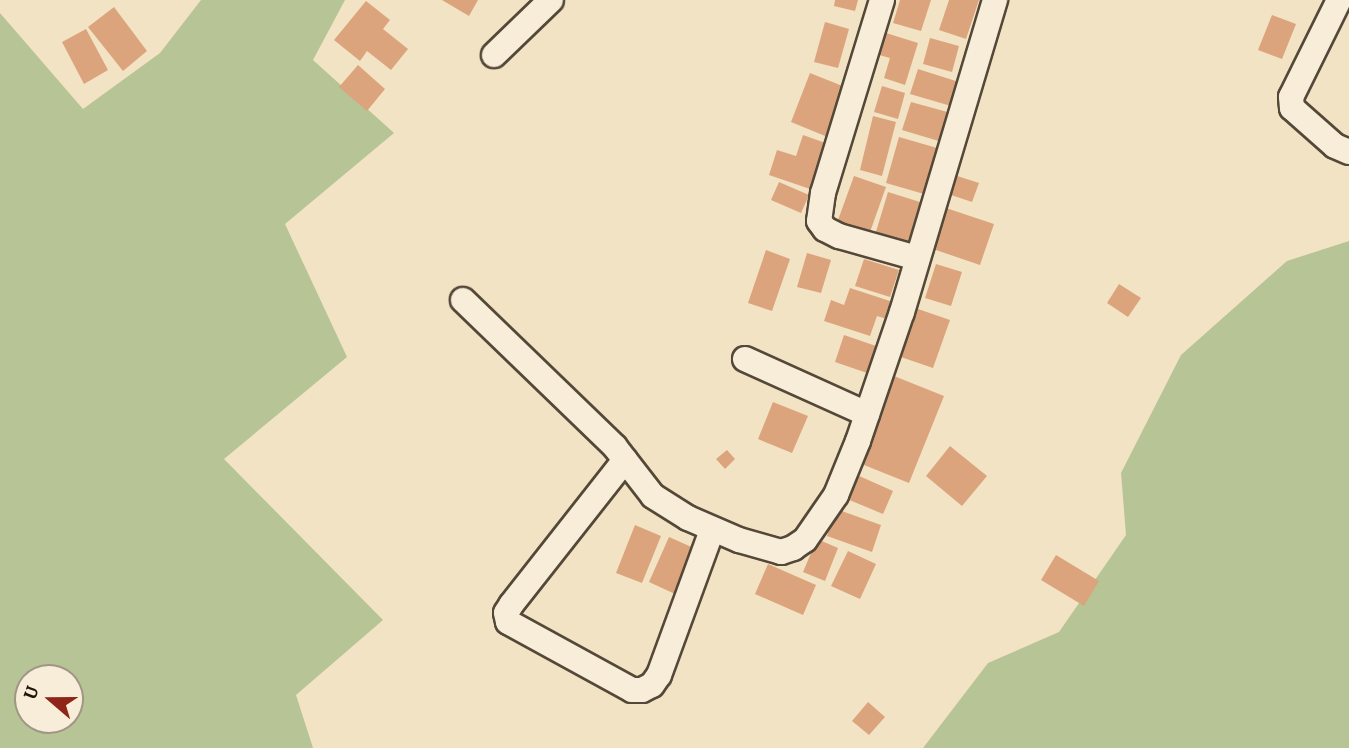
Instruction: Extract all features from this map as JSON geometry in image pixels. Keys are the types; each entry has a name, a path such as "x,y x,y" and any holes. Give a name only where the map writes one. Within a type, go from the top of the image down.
{"street":[{"path":"494,55 551,0"},
{"path":"882,0 823,193 819,221 825,229 839,236 917,258"},
{"path":"463,300 625,460 653,496 712,530 781,552 805,540 836,495 867,414 995,0"},
{"path":"1339,0 1291,97 1292,108 1335,146 1349,152"},
{"path":"745,359 867,414"},
{"path":"625,460 511,605 506,613 508,622 632,691 642,690 652,685 659,675 712,530"}],"green space":[{"path":"201,0 345,0 313,60 394,133 285,224 347,357 224,459 383,620 296,695 313,748 0,748 0,13 83,109 160,53"},
{"path":"1349,241 1349,748 923,748 988,663 1059,632 1126,535 1121,473 1181,355 1287,261"}],"building":[{"path":"442,0 478,0 469,16"},
{"path":"835,0 858,0 855,11 834,6"},
{"path":"900,0 931,0 921,31 893,23"},
{"path":"949,0 979,0 966,39 939,30"},
{"path":"366,1 390,20 383,29 408,49 391,70 367,51 360,61 334,40"},
{"path":"114,7 147,51 123,71 88,27"},
{"path":"1272,15 1296,24 1282,59 1258,50"},
{"path":"825,22 849,29 838,68 814,62"},
{"path":"86,29 108,70 84,84 62,42"},
{"path":"886,33 918,43 905,85 884,78 890,58 879,55"},
{"path":"930,38 959,46 952,72 923,64"},
{"path":"358,65 385,89 367,111 339,87"},
{"path":"918,69 959,82 951,106 910,94"},
{"path":"810,73 850,89 830,138 791,122"},
{"path":"882,86 905,93 898,119 874,112"},
{"path":"911,102 951,113 942,142 902,130"},
{"path":"873,116 896,122 882,176 860,170"},
{"path":"803,135 831,145 816,191 769,175 777,150 796,156"},
{"path":"899,137 937,148 924,194 886,183"},
{"path":"951,174 979,183 972,202 945,193"},
{"path":"854,176 886,187 870,232 838,220"},
{"path":"779,182 809,195 801,213 771,200"},
{"path":"888,192 920,202 908,244 875,235"},
{"path":"940,206 994,224 980,265 927,247"},
{"path":"766,250 790,259 772,311 748,303"},
{"path":"807,253 831,260 821,293 797,287"},
{"path":"864,259 899,270 890,297 855,286"},
{"path":"936,264 962,272 951,306 925,298"},
{"path":"1119,284 1141,298 1128,317 1107,303"},
{"path":"850,288 896,303 890,320 877,316 870,336 824,321 831,300 844,305"},
{"path":"918,309 950,320 933,368 901,357"},
{"path":"844,335 879,347 870,374 835,362"},
{"path":"894,376 944,396 909,483 859,463"},
{"path":"773,402 808,416 792,453 758,439"},
{"path":"950,446 987,476 962,506 926,476"},
{"path":"727,450 735,459 725,469 716,459"},
{"path":"857,475 893,491 883,514 847,499"},
{"path":"836,509 881,525 872,552 827,536"},
{"path":"635,525 661,536 642,583 616,573"},
{"path":"669,537 696,549 675,594 649,582"},
{"path":"817,539 838,548 825,581 803,572"},
{"path":"848,551 876,564 860,599 831,586"},
{"path":"1056,555 1099,581 1084,606 1041,580"},
{"path":"768,564 816,585 803,615 755,594"},
{"path":"868,702 885,717 869,735 852,721"}]}
